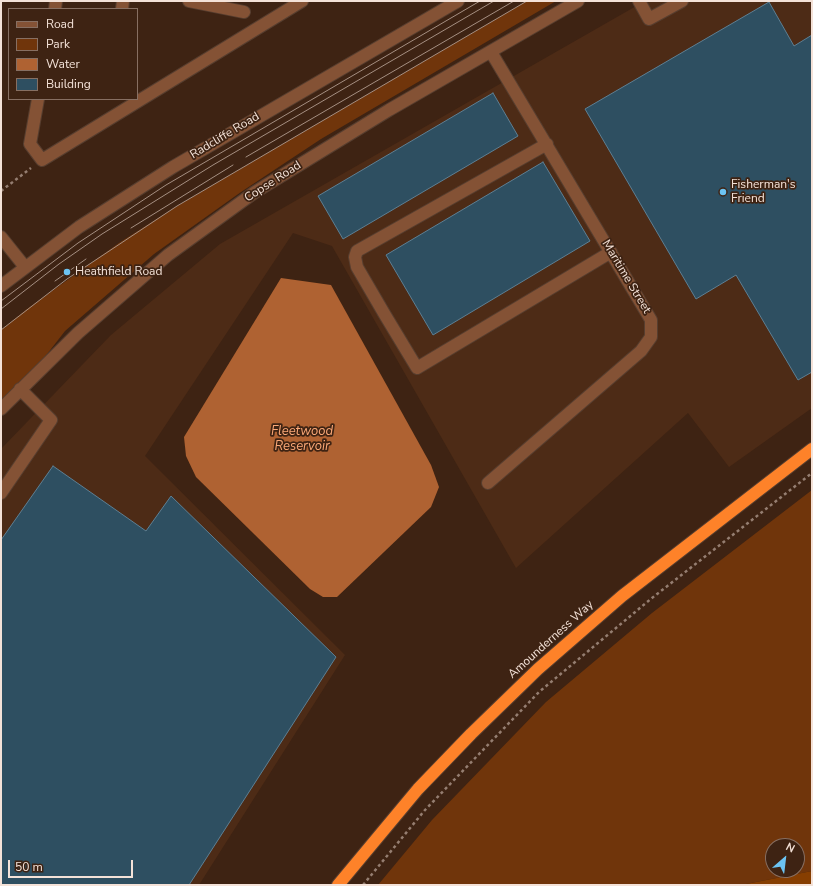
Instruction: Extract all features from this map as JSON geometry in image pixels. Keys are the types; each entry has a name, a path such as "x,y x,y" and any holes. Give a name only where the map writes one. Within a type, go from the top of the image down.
{"highway":[{"name":"Amounderness Way","path":"338,885 418,789 471,734 538,669 622,596 812,449"}],"street":[{"path":"189,1 244,12"},
{"path":"38,100 30,144 42,160 302,1"},
{"name":"Radcliffe Road","path":"1,286 79,227 205,147 458,1"},
{"name":"Copse Road","path":"1,409 78,333 168,255 255,192 389,110 578,1"},
{"path":"639,1 649,19 682,1"},
{"name":"Maritime Street","path":"488,483 641,351 651,337 651,320 612,252 491,52"},
{"path":"547,144 357,251 355,257 357,267 418,368 612,252"},
{"path":"1,238 25,267"},
{"path":"1,493 51,420 20,389"}],"path":[{"path":"1,191 42,160"},
{"path":"363,885 425,810 539,692 652,598 812,473"}],"shaded area":[{"path":"645,1 812,1 812,408 729,467 688,413 516,568 332,246 293,233 145,456 345,655 199,885 1,885 1,449 111,335 220,244"},
{"path":"812,871 812,885 741,885 776,878 805,878 805,872"}],"green space":[{"path":"527,1 556,1 321,139 241,192 154,254 65,331 20,389 1,409 1,330 27,309 119,243 177,206"},
{"path":"812,490 812,871 805,872 805,838 765,838 765,878 776,878 741,885 378,885 432,820 546,702 652,613"}],"water":[{"name":"Fleetwood Reservoir","path":"281,278 331,285 431,465 439,487 431,507 337,597 323,597 310,589 196,477 186,456 184,437"}],"building":[{"name":"Fisherman's Friend","path":"769,2 794,46 812,35 812,372 798,380 736,275 696,299 585,109"},
{"path":"493,93 518,136 343,239 318,196"},
{"path":"543,162 590,241 433,335 386,255"},
{"path":"53,466 146,531 171,496 336,657 189,885 1,885 1,540"}],"tram line":[{"path":"1,301 78,243 166,185 480,1"},
{"path":"1,309 59,264 102,234 213,165 494,1"},
{"path":"246,157 514,1"},
{"path":"1,330 67,279 177,206 527,1"},
{"path":"131,228 233,165"},
{"path":"55,281 86,259"}],"place":[{"name":"Fisherman's Friend","path":"723,192"},
{"name":"Heathfield Road","path":"67,272"}]}
